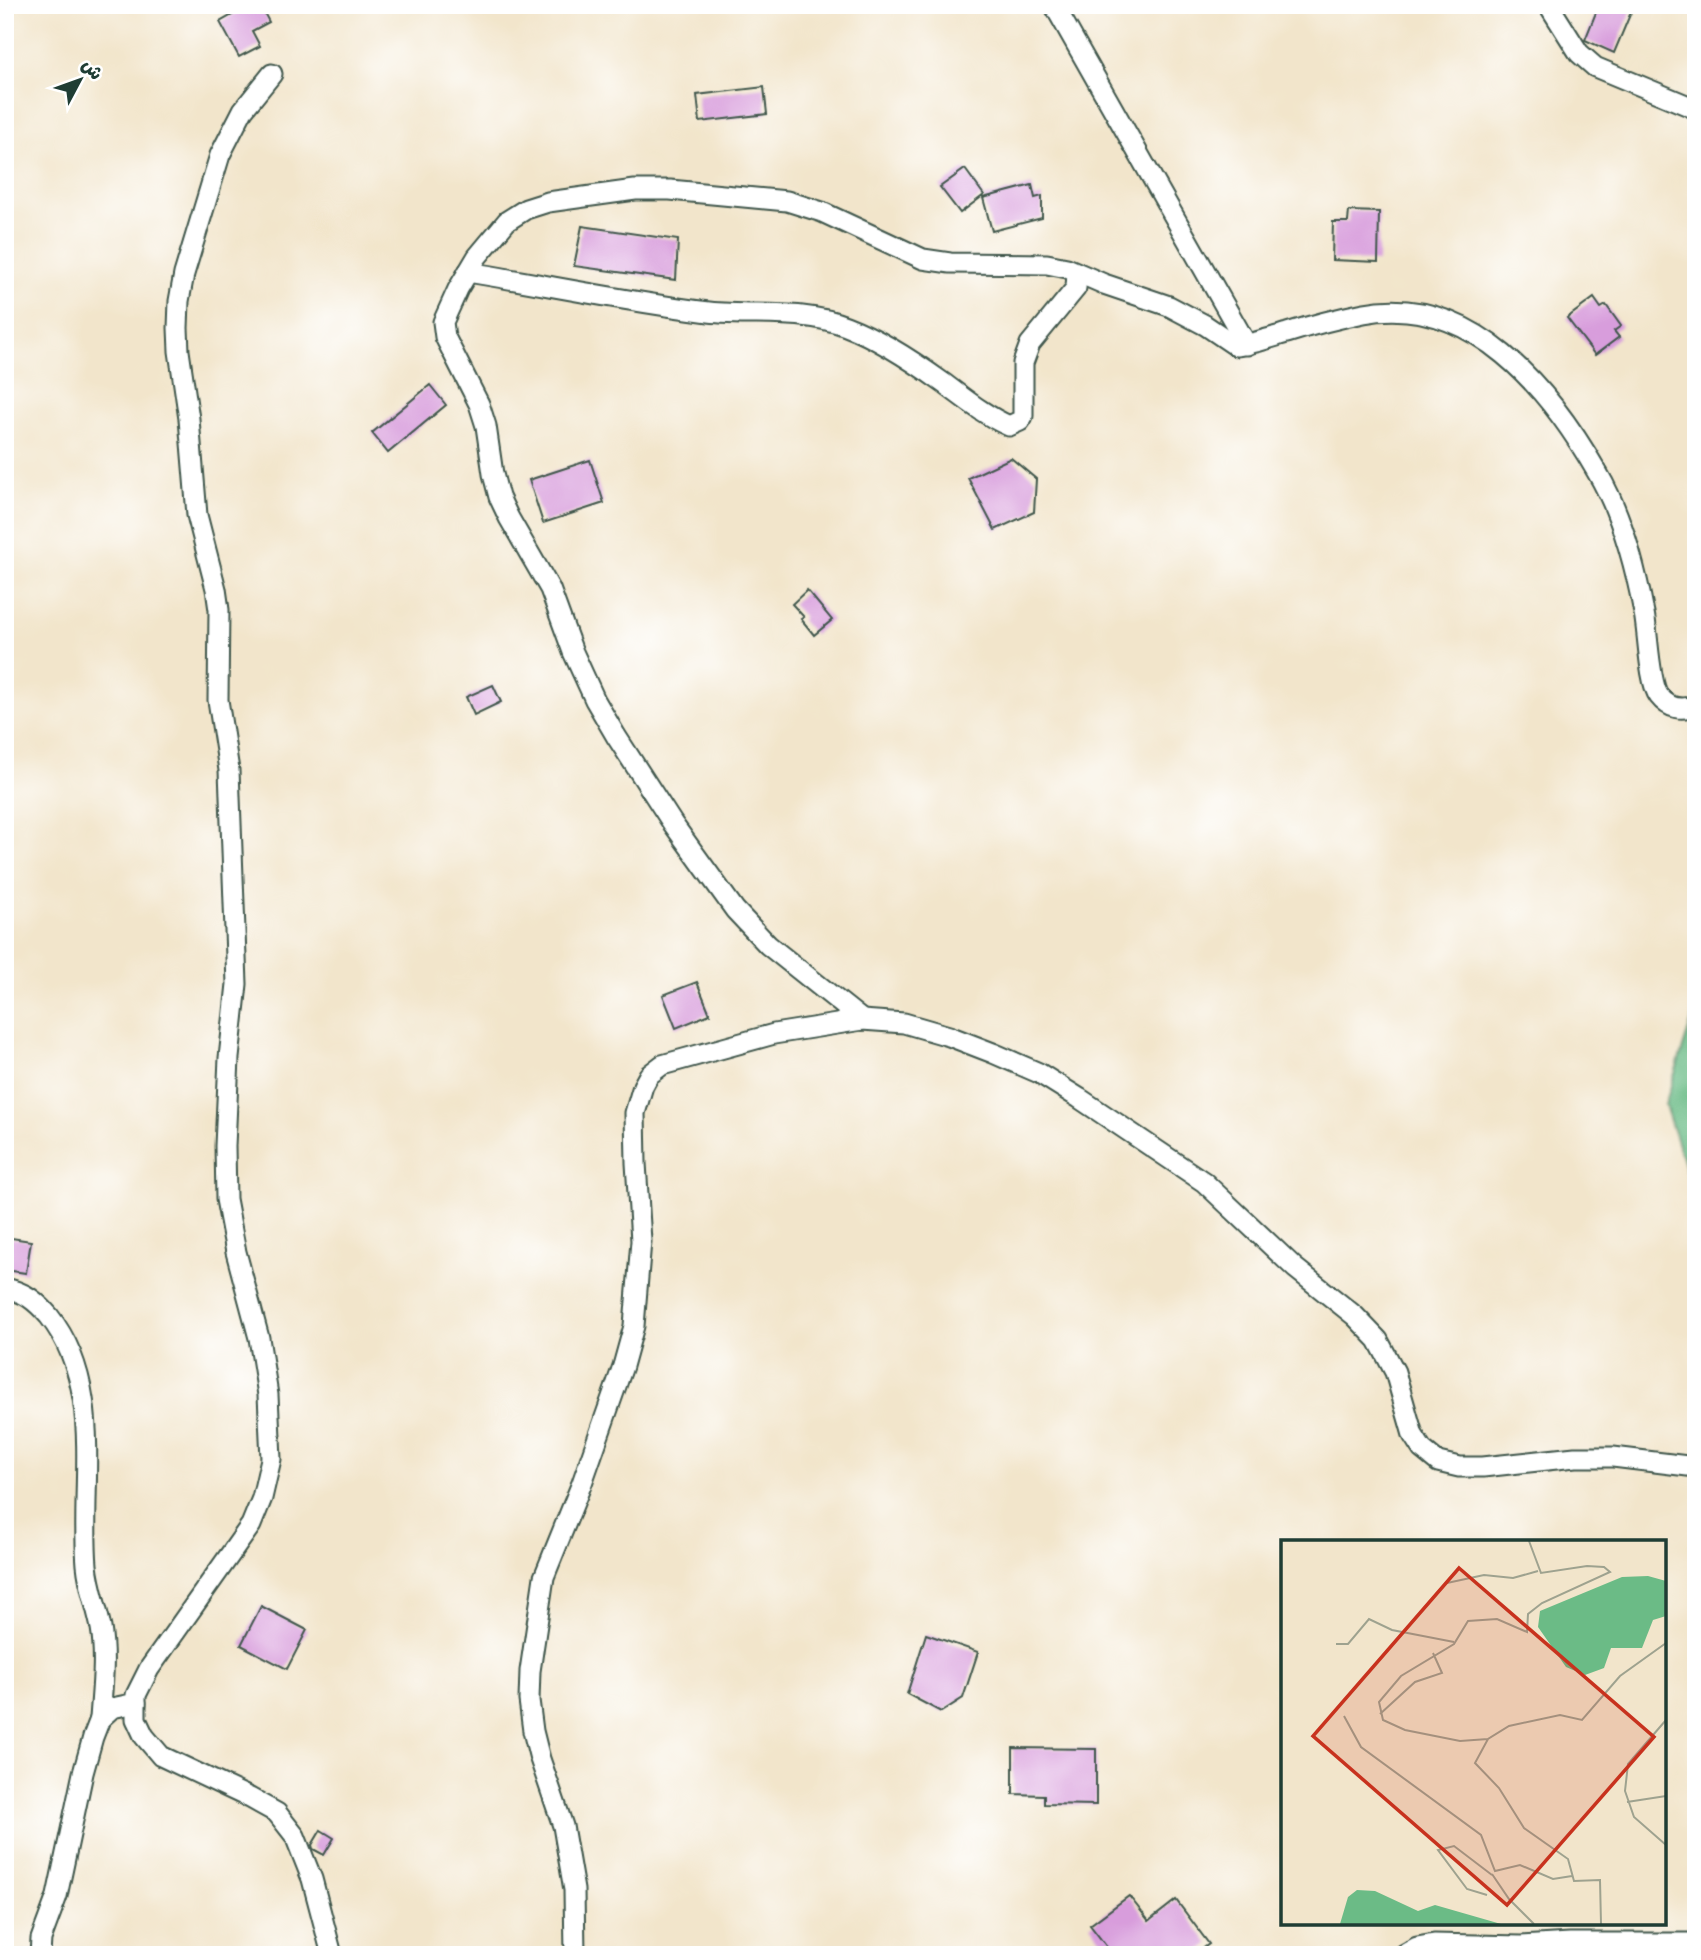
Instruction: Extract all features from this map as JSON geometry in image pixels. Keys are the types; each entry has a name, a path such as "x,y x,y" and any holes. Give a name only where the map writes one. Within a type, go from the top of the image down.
{"street":[{"path":"1054,5 1247,345"},
{"path":"1550,7 1579,53 1595,67 1696,109"},
{"path":"272,74 243,110 220,155 184,274 178,328 178,351 189,419 197,515 219,610 218,700 229,770 237,984 229,1058 225,1146 226,1199 236,1252 259,1338 270,1416 271,1459 262,1497 251,1525 149,1669 136,1695 136,1719 144,1736 161,1756 250,1797 277,1814 295,1836 312,1879 332,1955"},
{"path":"862,1020 768,945 735,910 673,824 595,699 573,652 550,589 499,497 486,426 479,404 445,337 443,322 477,257 507,221 526,209 558,200 635,190 670,190 787,201 822,212 923,259 950,263 1047,264 1077,272 1104,285 1169,306 1205,325 1236,346 1366,313 1404,311 1438,316 1464,328 1521,369 1552,403 1592,464 1621,524 1644,612 1658,695 1671,706 1684,710 1696,705"},
{"path":"468,272 702,311 749,316 795,314 820,318 847,326 884,345 934,376 978,409 1009,426 1020,421 1023,416 1023,363 1030,344 1076,288 1077,272"},
{"path":"575,1955 574,1890 562,1826 533,1731 530,1671 544,1577 582,1483 624,1366 634,1326 641,1241 635,1113 649,1075 662,1065 774,1034 862,1020 904,1023 949,1036 1039,1073 1204,1182 1295,1268 1355,1316 1378,1340 1395,1372 1413,1435 1422,1449 1438,1462 1459,1467 1483,1467 1575,1457 1613,1457 1696,1467"},
{"path":"5,1288 27,1294 58,1328 73,1360 83,1393 87,1426 87,1567 101,1629 103,1655 100,1719 83,1773 57,1896 41,1939 40,1955"},
{"path":"100,1719 112,1708 136,1703"},
{"path":"1403,1955 1417,1947 1434,1944 1521,1946 1570,1943 1696,1943"}],"green space":[{"path":"1696,1007 1696,1202 1665,1105"}],"building":[{"path":"250,5 260,5 269,22 252,31 260,46 239,57 220,22"},
{"path":"1599,5 1634,5 1614,53 1585,40"},
{"path":"764,87 767,114 700,122 697,95"},
{"path":"965,169 984,195 960,213 940,187"},
{"path":"1032,185 1035,198 1042,196 1042,218 992,231 983,198"},
{"path":"1349,211 1379,212 1378,262 1332,260 1333,222 1348,222"},
{"path":"582,226 678,240 676,280 574,266"},
{"path":"1594,298 1601,308 1606,305 1621,326 1614,331 1619,337 1595,355 1567,318"},
{"path":"430,385 446,405 388,453 372,433"},
{"path":"1011,458 1036,479 1034,512 995,530 968,478"},
{"path":"590,460 604,503 543,523 529,480"},
{"path":"807,590 832,620 814,635 801,619 804,617 792,604"},
{"path":"493,685 501,702 474,715 466,697"},
{"path":"697,982 710,1014 676,1028 663,995"},
{"path":"5,1237 31,1241 26,1273 5,1270"},
{"path":"261,1606 307,1630 287,1669 241,1645"},
{"path":"926,1634 978,1652 963,1698 941,1712 907,1694"},
{"path":"1013,1748 1096,1749 1096,1805 1044,1804 1044,1795 1013,1794"},
{"path":"321,1830 334,1838 324,1855 313,1849 312,1845"},
{"path":"1129,1896 1149,1921 1176,1900 1209,1944 1194,1955 1113,1955 1090,1925"}]}
